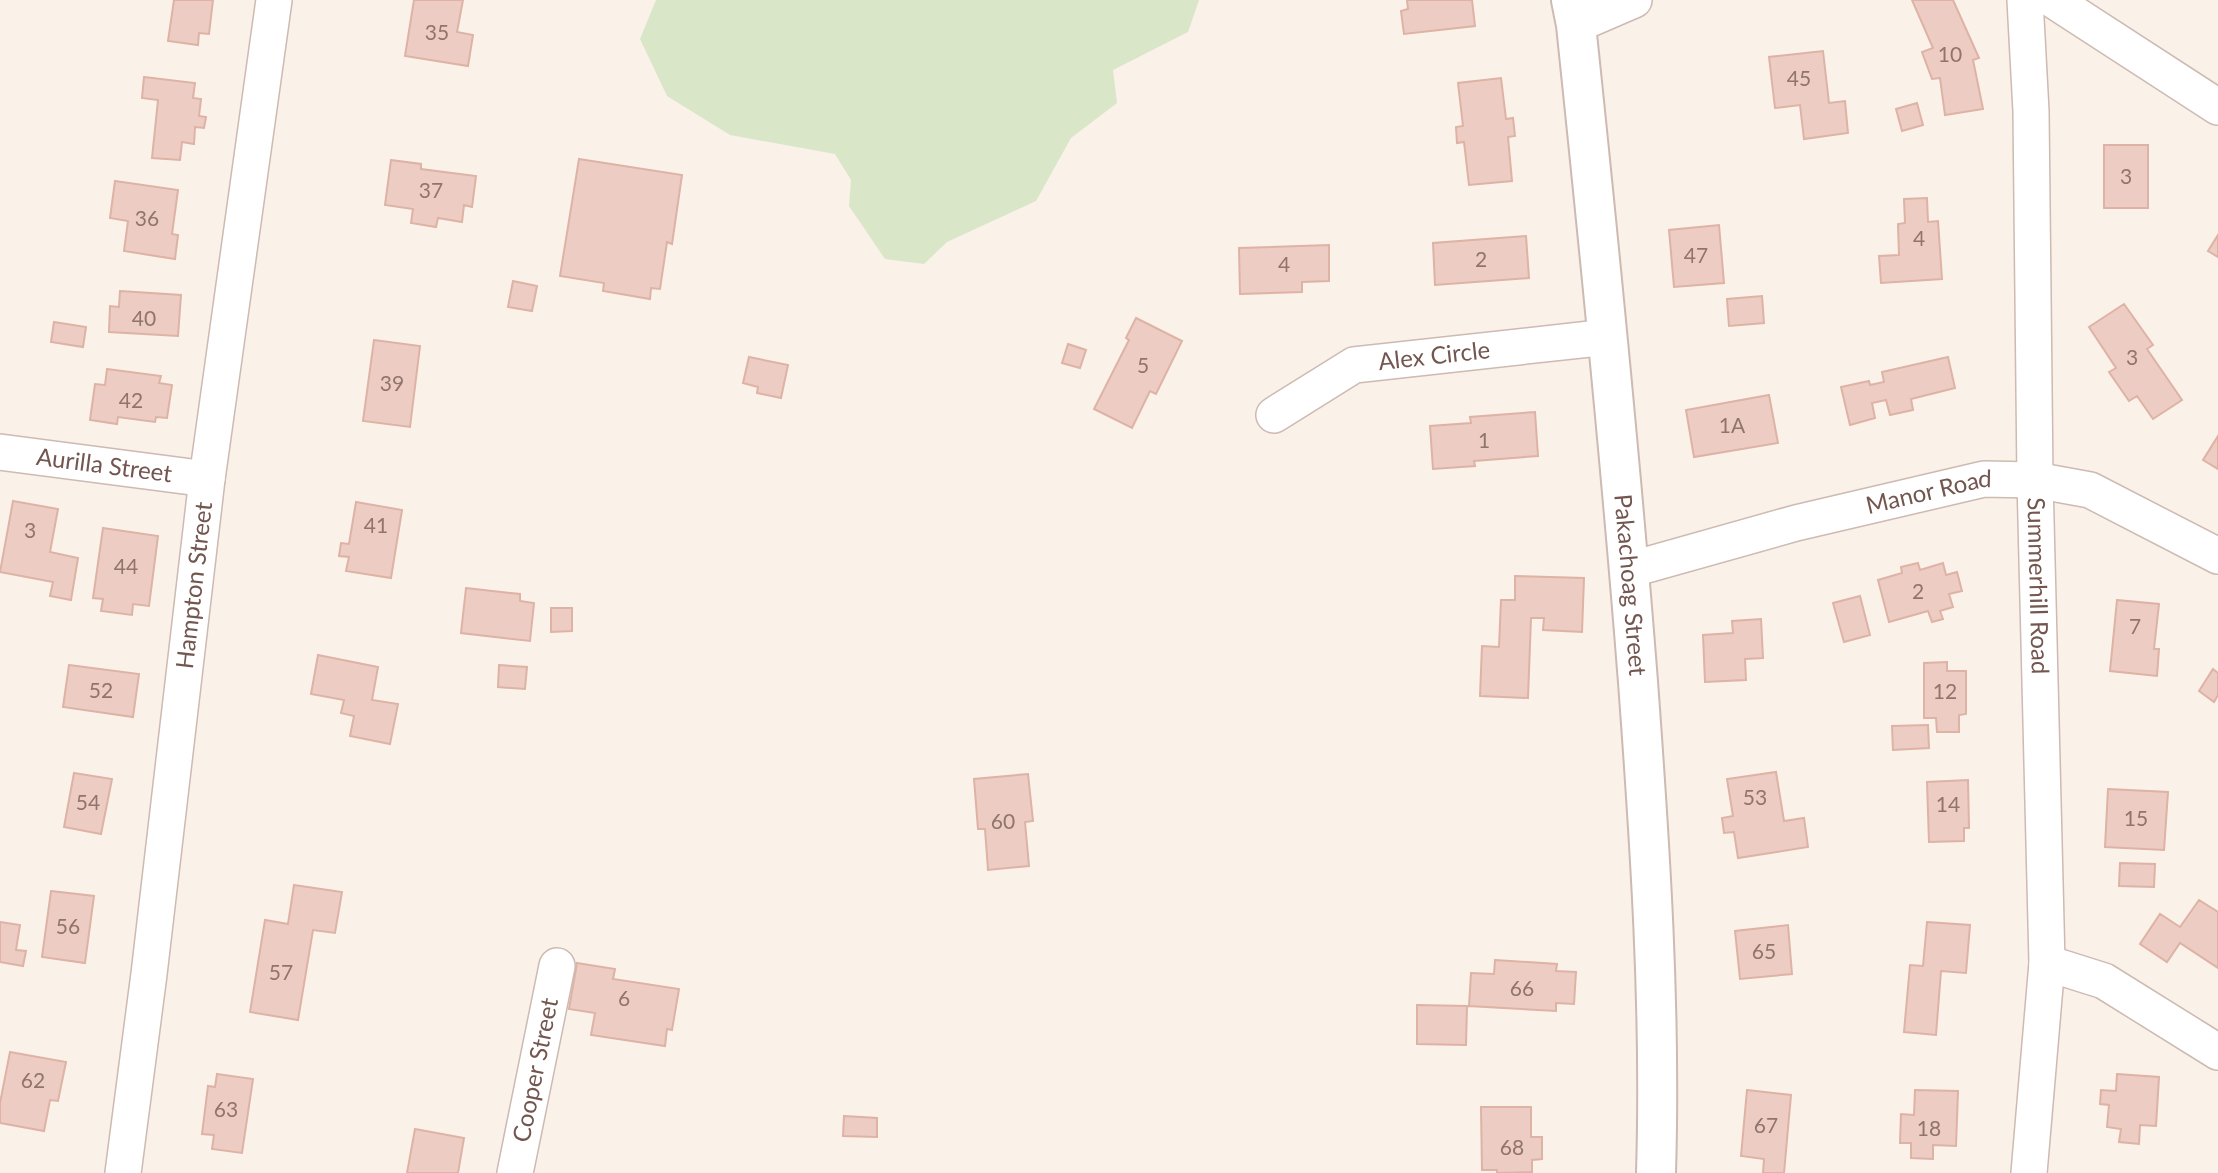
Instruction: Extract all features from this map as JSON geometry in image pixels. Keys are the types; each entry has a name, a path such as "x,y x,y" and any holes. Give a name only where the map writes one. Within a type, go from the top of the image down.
{"street":[{"name":"Hampton Street","path":"122,1173 149,974 206,479 274,0"},
{"path":"1573,13 1634,0"},
{"name":"Summerhill Road","path":"2025,0 2031,111 2035,480 2048,963 2029,1173"},
{"path":"2053,0 2218,107"},
{"name":"Pakachoag Street","path":"1573,13 1608,337 1647,815 1659,1086 1656,1173"},
{"name":"Alex Circle","path":"1274,415 1354,365 1608,337"},
{"name":"Aurilla Street","path":"0,452 206,479"},
{"name":"Manor Road","path":"1629,570 1796,523 1984,479 2035,480 2090,490 2218,556"},
{"path":"2048,963 2104,981 2218,1052"},
{"name":"Cooper Street","path":"515,1173 557,966"}],"green space":[{"path":"656,0 1199,0 1188,32 1113,70 1117,103 1071,138 1036,201 947,242 924,264 885,259 849,206 851,180 835,154 730,135 667,96 640,39"}],"building":[{"path":"174,0 213,0 209,34 199,33 198,45 168,41"},
{"path":"414,0 463,0 457,32 473,35 468,66 405,56"},
{"path":"1407,0 1472,0 1475,26 1404,34 1401,11 1408,9"},
{"path":"1912,0 1953,0 1979,58 1973,60 1983,109 1945,115 1940,78 1932,79 1922,52 1933,48"},
{"path":"1823,51 1829,103 1845,101 1848,133 1804,139 1800,105 1775,108 1769,57"},
{"path":"144,77 195,83 193,98 201,99 199,116 206,117 204,128 195,127 194,144 182,142 180,160 152,158 158,100 142,98"},
{"path":"1501,78 1506,119 1513,118 1515,136 1508,137 1512,181 1469,185 1464,142 1457,143 1456,127 1463,126 1458,83"},
{"path":"1917,103 1923,125 1902,131 1896,109"},
{"path":"2104,145 2148,145 2148,208 2104,208"},
{"path":"579,159 682,175 672,244 667,242 660,289 651,288 650,299 603,291 604,283 560,276"},
{"path":"391,160 421,164 421,169 476,176 472,207 464,205 462,222 438,218 436,227 411,223 413,209 385,205"},
{"path":"115,181 178,190 172,234 178,235 175,259 124,251 128,221 110,218"},
{"path":"1927,198 1928,222 1938,221 1942,279 1881,283 1879,256 1899,255 1898,224 1905,223 1904,199"},
{"path":"1719,225 1724,283 1674,287 1669,230"},
{"path":"2218,235 2218,257 2208,251"},
{"path":"1526,236 1529,278 1435,285 1433,243"},
{"path":"1329,245 1329,281 1302,282 1302,292 1240,294 1239,248"},
{"path":"513,281 537,286 532,311 508,307"},
{"path":"120,291 181,295 178,336 109,332 110,306 119,307"},
{"path":"1762,296 1764,323 1729,326 1727,299"},
{"path":"2124,304 2153,345 2147,349 2182,400 2153,419 2137,396 2129,401 2109,372 2116,368 2089,327"},
{"path":"1136,318 1182,341 1156,394 1150,391 1132,428 1094,409 1129,340 1126,338"},
{"path":"54,322 86,327 83,347 51,342"},
{"path":"374,340 420,346 410,427 363,421"},
{"path":"1068,344 1086,350 1080,368 1062,363"},
{"path":"749,357 788,365 781,398 757,393 758,387 743,383"},
{"path":"1948,357 1955,388 1911,399 1913,410 1890,415 1886,400 1872,403 1875,418 1850,425 1841,387 1869,381 1870,385 1884,382 1882,372"},
{"path":"107,369 161,376 159,383 172,385 167,418 156,417 155,422 118,417 117,424 90,420 95,384 105,385"},
{"path":"1769,395 1778,443 1694,457 1686,410"},
{"path":"1535,412 1538,456 1474,461 1475,466 1433,469 1430,426 1471,423 1470,417"},
{"path":"2218,436 2218,469 2203,460"},
{"path":"13,501 58,509 50,552 78,558 71,600 50,596 53,582 0,572"},
{"path":"356,502 402,510 391,578 346,571 349,557 339,556 341,543 349,544"},
{"path":"103,528 158,536 149,606 133,604 132,615 101,611 103,599 93,598"},
{"path":"1918,563 1920,570 1943,563 1946,575 1957,572 1962,591 1949,594 1953,607 1940,611 1943,619 1932,622 1928,611 1889,622 1878,580 1902,573 1901,567"},
{"path":"1515,576 1584,578 1582,632 1543,630 1544,618 1531,618 1528,698 1480,696 1482,646 1499,647 1501,600 1515,600"},
{"path":"466,588 520,594 520,601 534,603 530,641 461,633"},
{"path":"1860,596 1870,635 1844,642 1833,603"},
{"path":"2117,600 2159,604 2154,649 2159,649 2157,676 2110,671"},
{"path":"551,608 572,608 572,631 551,632"},
{"path":"1761,619 1763,658 1745,659 1746,680 1705,682 1703,635 1733,633 1732,621"},
{"path":"318,655 378,667 372,700 398,704 390,744 350,736 354,716 341,713 344,700 311,694"},
{"path":"1947,662 1947,671 1966,671 1966,714 1959,715 1959,732 1937,732 1936,718 1924,718 1924,663"},
{"path":"69,665 139,674 133,717 63,707"},
{"path":"499,665 527,667 525,689 498,687"},
{"path":"2213,669 2218,673 2218,695 2214,702 2199,691"},
{"path":"1928,725 1929,748 1893,750 1892,726"},
{"path":"1776,772 1784,821 1804,818 1808,847 1738,858 1734,832 1724,833 1722,818 1733,816 1727,779"},
{"path":"74,773 112,779 101,834 64,827"},
{"path":"1028,774 1033,821 1025,822 1029,866 988,870 985,829 978,829 974,779"},
{"path":"1968,780 1969,828 1964,828 1964,841 1929,842 1927,782"},
{"path":"2108,789 2168,792 2164,850 2105,847"},
{"path":"2120,863 2155,864 2154,887 2119,886"},
{"path":"294,885 342,892 335,933 313,930 298,1020 250,1012 265,920 288,924"},
{"path":"51,891 94,896 85,963 42,957"},
{"path":"2199,900 2218,912 2218,968 2180,943 2167,962 2140,944 2160,914 2180,927"},
{"path":"0,922 20,925 16,950 26,951 23,966 0,962"},
{"path":"1927,922 1970,925 1966,973 1941,971 1936,1035 1904,1032 1910,965 1923,966"},
{"path":"1788,925 1792,974 1740,979 1735,931"},
{"path":"1495,960 1557,964 1556,971 1576,972 1574,1004 1556,1003 1556,1011 1469,1006 1471,973 1494,974"},
{"path":"577,963 615,969 613,979 679,989 672,1030 667,1029 665,1046 591,1035 595,1013 569,1009"},
{"path":"1417,1005 1467,1006 1466,1045 1417,1044"},
{"path":"10,1052 66,1062 58,1101 50,1100 44,1131 0,1123 0,1103"},
{"path":"217,1074 253,1079 242,1153 212,1149 214,1135 202,1134 208,1086 215,1087"},
{"path":"2117,1074 2159,1077 2156,1126 2140,1125 2139,1144 2119,1142 2121,1129 2107,1127 2109,1105 2100,1104 2101,1090 2116,1091"},
{"path":"1747,1090 1791,1095 1784,1173 1763,1173 1764,1159 1741,1156"},
{"path":"1915,1090 1958,1091 1956,1146 1933,1145 1933,1159 1911,1158 1911,1143 1900,1143 1901,1114 1914,1115"},
{"path":"1481,1107 1531,1107 1531,1137 1542,1137 1542,1159 1532,1160 1532,1172 1497,1173 1497,1170 1482,1170"},
{"path":"844,1116 877,1118 877,1137 843,1136"},
{"path":"415,1129 464,1138 458,1173 407,1173"}]}
